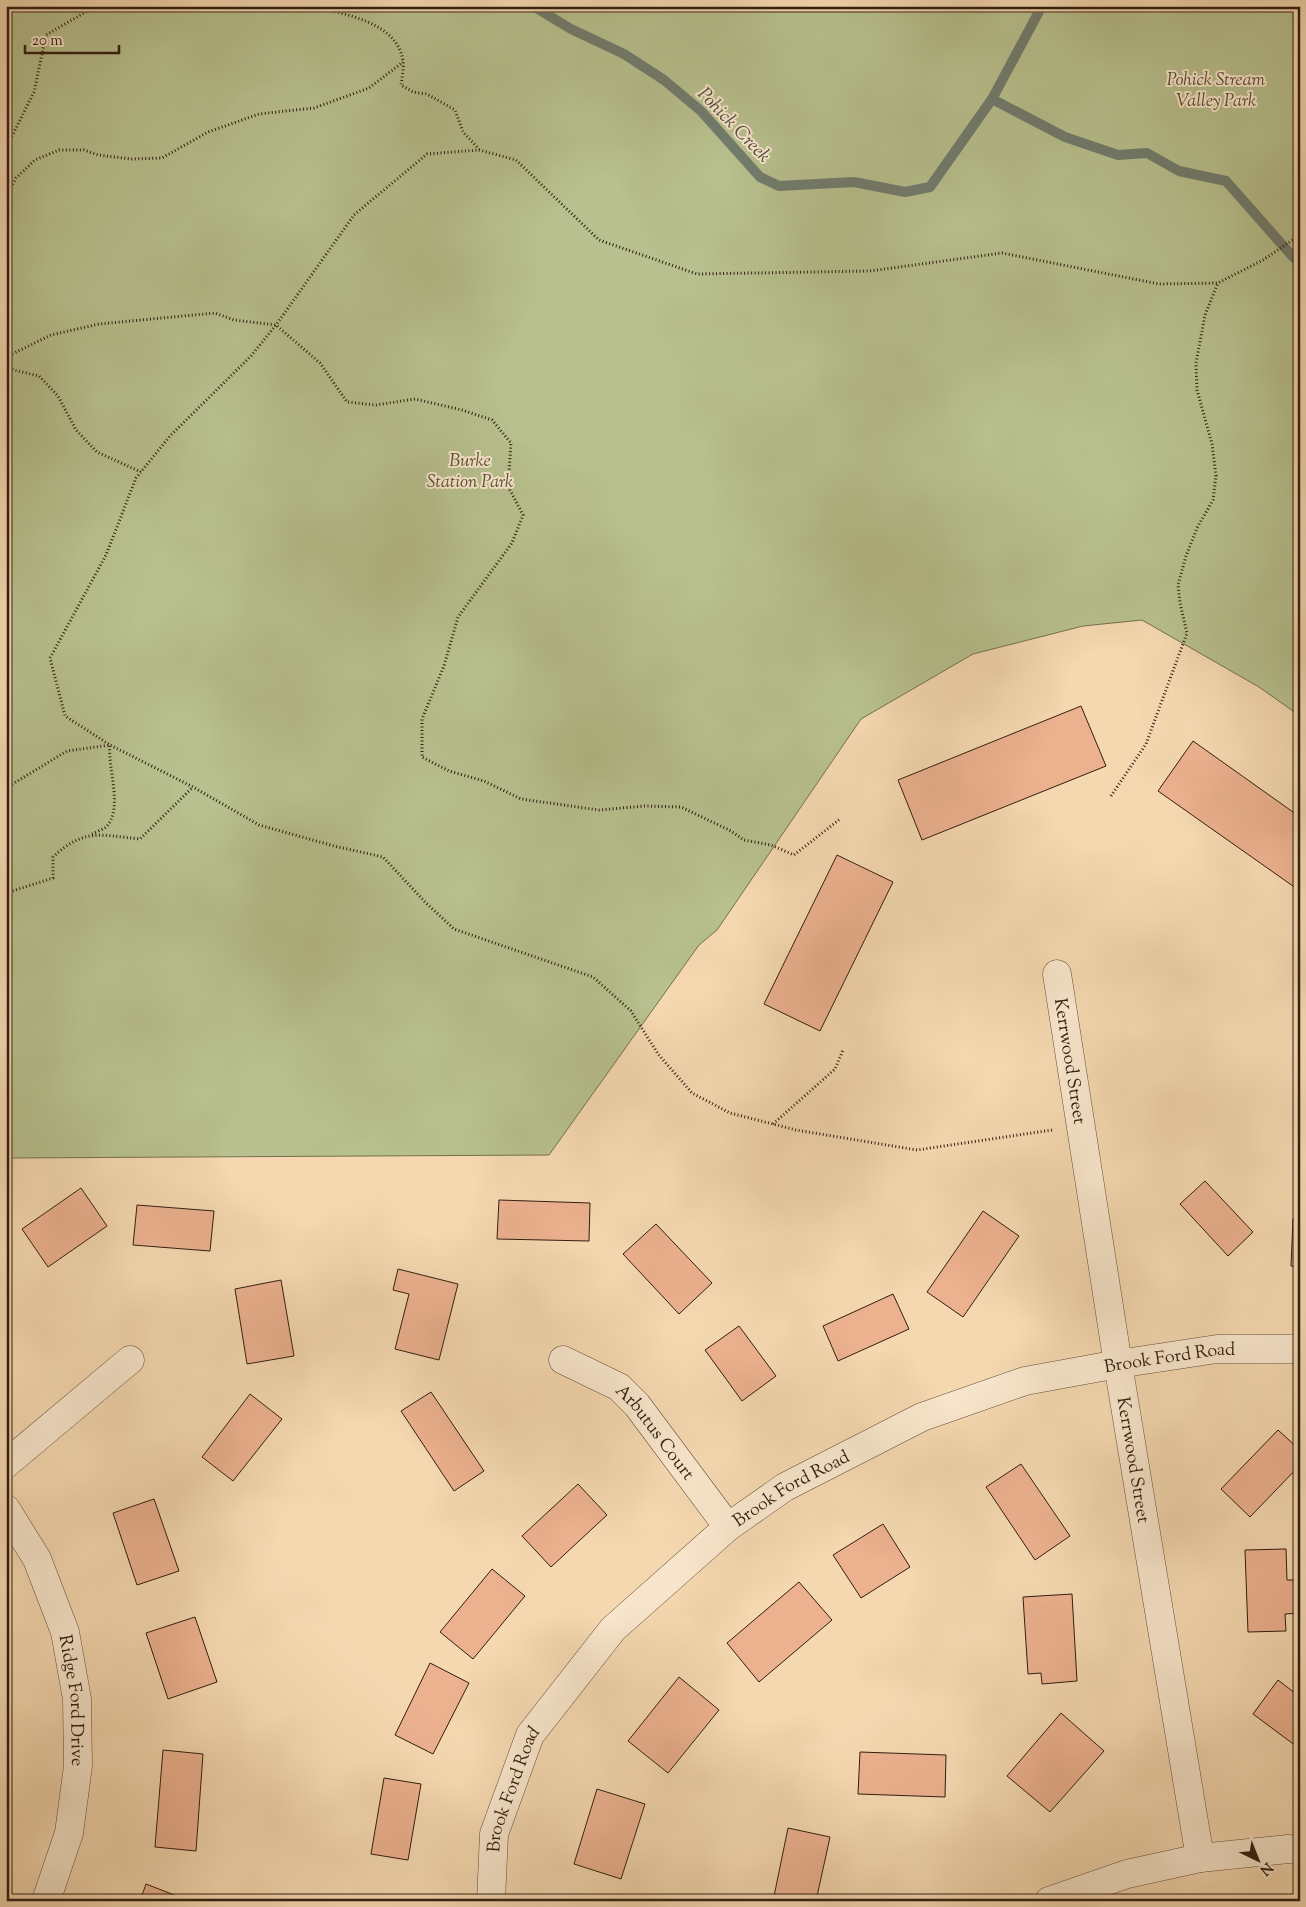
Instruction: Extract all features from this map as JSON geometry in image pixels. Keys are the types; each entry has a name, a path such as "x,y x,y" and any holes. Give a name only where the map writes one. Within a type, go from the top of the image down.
{"street":[{"name":"Kerrwood Street","path":"1057,974 1118,1364 1200,1858"},
{"name":"Brook Ford Road","path":"491,1901 494,1834 530,1735 613,1629 728,1527 786,1487 922,1417 1025,1381 1217,1349 1300,1349"},
{"path":"6,1464 130,1360"},
{"name":"Arbutus Court","path":"563,1360 619,1387 637,1405 728,1527"},
{"name":"Ridge Ford Drive","path":"6,1509 36,1559 65,1632 77,1699 78,1766 69,1833 46,1901"},
{"path":"1050,1901 1127,1874 1200,1858 1288,1849 1300,1850"}],"path":[{"path":"6,145 34,92 46,35 96,6"},
{"path":"311,6 362,19 393,37 404,62 401,85 413,92 427,94 455,110 463,132 479,150"},
{"path":"6,197 16,178 35,160 59,150 84,150 98,155 131,159 162,158 208,132 259,114 314,108 368,88 404,62"},
{"path":"1044,1131 917,1150 796,1130 730,1114 692,1093 658,1054 631,1011 593,976 454,929 426,903 383,857 334,846 259,825 193,787 110,745 65,716 50,658 106,555 136,478 170,436 251,356 276,325 354,215 427,154 479,150 516,160 599,240 697,274 870,271 1002,253 1159,284 1218,283 1263,260 1300,235"},
{"path":"1111,796 1146,744 1187,633 1178,585 1186,556 1197,528 1213,500 1216,476 1212,444 1197,390 1196,363 1205,315 1218,283"},
{"path":"6,357 51,335 99,324 215,313 234,320 276,325 320,363 347,402 376,405 415,399 462,410 492,420 511,443 510,490 523,514 512,542 458,617 444,666 422,719 422,757 449,770 484,781 521,799 599,810 646,806 681,807 731,831 744,840 771,845 794,856 840,819"},
{"path":"6,366 14,370 39,376 58,396 76,430 97,452 141,472"},
{"path":"6,788 67,751 110,745"},
{"path":"6,892 53,878 52,857 66,844 106,827 112,817 115,800 109,755 110,745"},
{"path":"92,834 140,839 193,787"},
{"path":"772,1124 836,1069 844,1050"}],"green space":[{"name":"Burke Station Park","path":"6,6 1300,6 1300,716 1259,687 1142,620 1083,626 973,654 861,719 717,930 699,945 549,1155 6,1158"}],"building":[{"path":"1081,706 1106,766 922,840 898,780"},
{"path":"1193,741 1300,817 1300,891 1158,791"},
{"path":"837,855 893,882 820,1031 764,1004"},
{"path":"1205,1181 1253,1232 1228,1256 1180,1204"},
{"path":"81,1188 107,1226 48,1267 22,1229"},
{"path":"499,1200 590,1203 589,1241 497,1239"},
{"path":"137,1205 214,1211 210,1251 133,1245"},
{"path":"983,1211 1019,1236 963,1317 927,1292"},
{"path":"1293,1219 1300,1219 1300,1267 1291,1266"},
{"path":"656,1224 712,1283 679,1314 623,1254"},
{"path":"398,1269 458,1284 439,1360 395,1349 409,1294 393,1290"},
{"path":"281,1280 294,1356 247,1364 235,1289"},
{"path":"893,1294 909,1329 838,1361 823,1326"},
{"path":"739,1326 776,1376 742,1401 705,1350"},
{"path":"431,1392 484,1471 454,1491 401,1411"},
{"path":"250,1394 282,1419 233,1481 202,1457"},
{"path":"1278,1430 1300,1450 1300,1465 1250,1517 1221,1489"},
{"path":"1021,1464 1070,1536 1035,1560 986,1487"},
{"path":"578,1484 607,1515 551,1567 522,1536"},
{"path":"154,1499 179,1571 137,1585 113,1513"},
{"path":"883,1524 910,1567 861,1598 833,1555"},
{"path":"1286,1549 1287,1580 1300,1580 1300,1613 1285,1614 1286,1631 1248,1632 1245,1550"},
{"path":"492,1569 525,1596 473,1659 440,1632"},
{"path":"799,1582 832,1620 759,1682 727,1643"},
{"path":"1072,1594 1077,1681 1042,1684 1041,1673 1028,1674 1023,1597"},
{"path":"195,1617 217,1682 168,1699 146,1633"},
{"path":"430,1663 469,1683 433,1754 395,1735"},
{"path":"679,1677 719,1710 668,1773 628,1741"},
{"path":"1278,1680 1300,1697 1300,1749 1253,1714"},
{"path":"1061,1713 1104,1751 1050,1812 1007,1776"},
{"path":"163,1750 203,1754 196,1851 155,1847"},
{"path":"860,1752 946,1755 945,1797 858,1794"},
{"path":"384,1778 421,1784 408,1860 371,1854"},
{"path":"597,1789 645,1804 621,1879 574,1864"},
{"path":"788,1828 830,1837 816,1901 773,1901"},
{"path":"146,1884 182,1898 180,1901 140,1901"}],"waterway":[{"name":"Pohick Creek","path":"533,6 571,29 624,54 664,80 701,111 760,177 779,186 854,182 905,192 930,187 992,99 1042,6"},
{"path":"992,99 1065,137 1118,155 1147,153 1179,171 1226,181 1294,258 1300,261"}],"park label":[{"name":"Pohick Stream Valley Park","path":"1216,89"}]}
